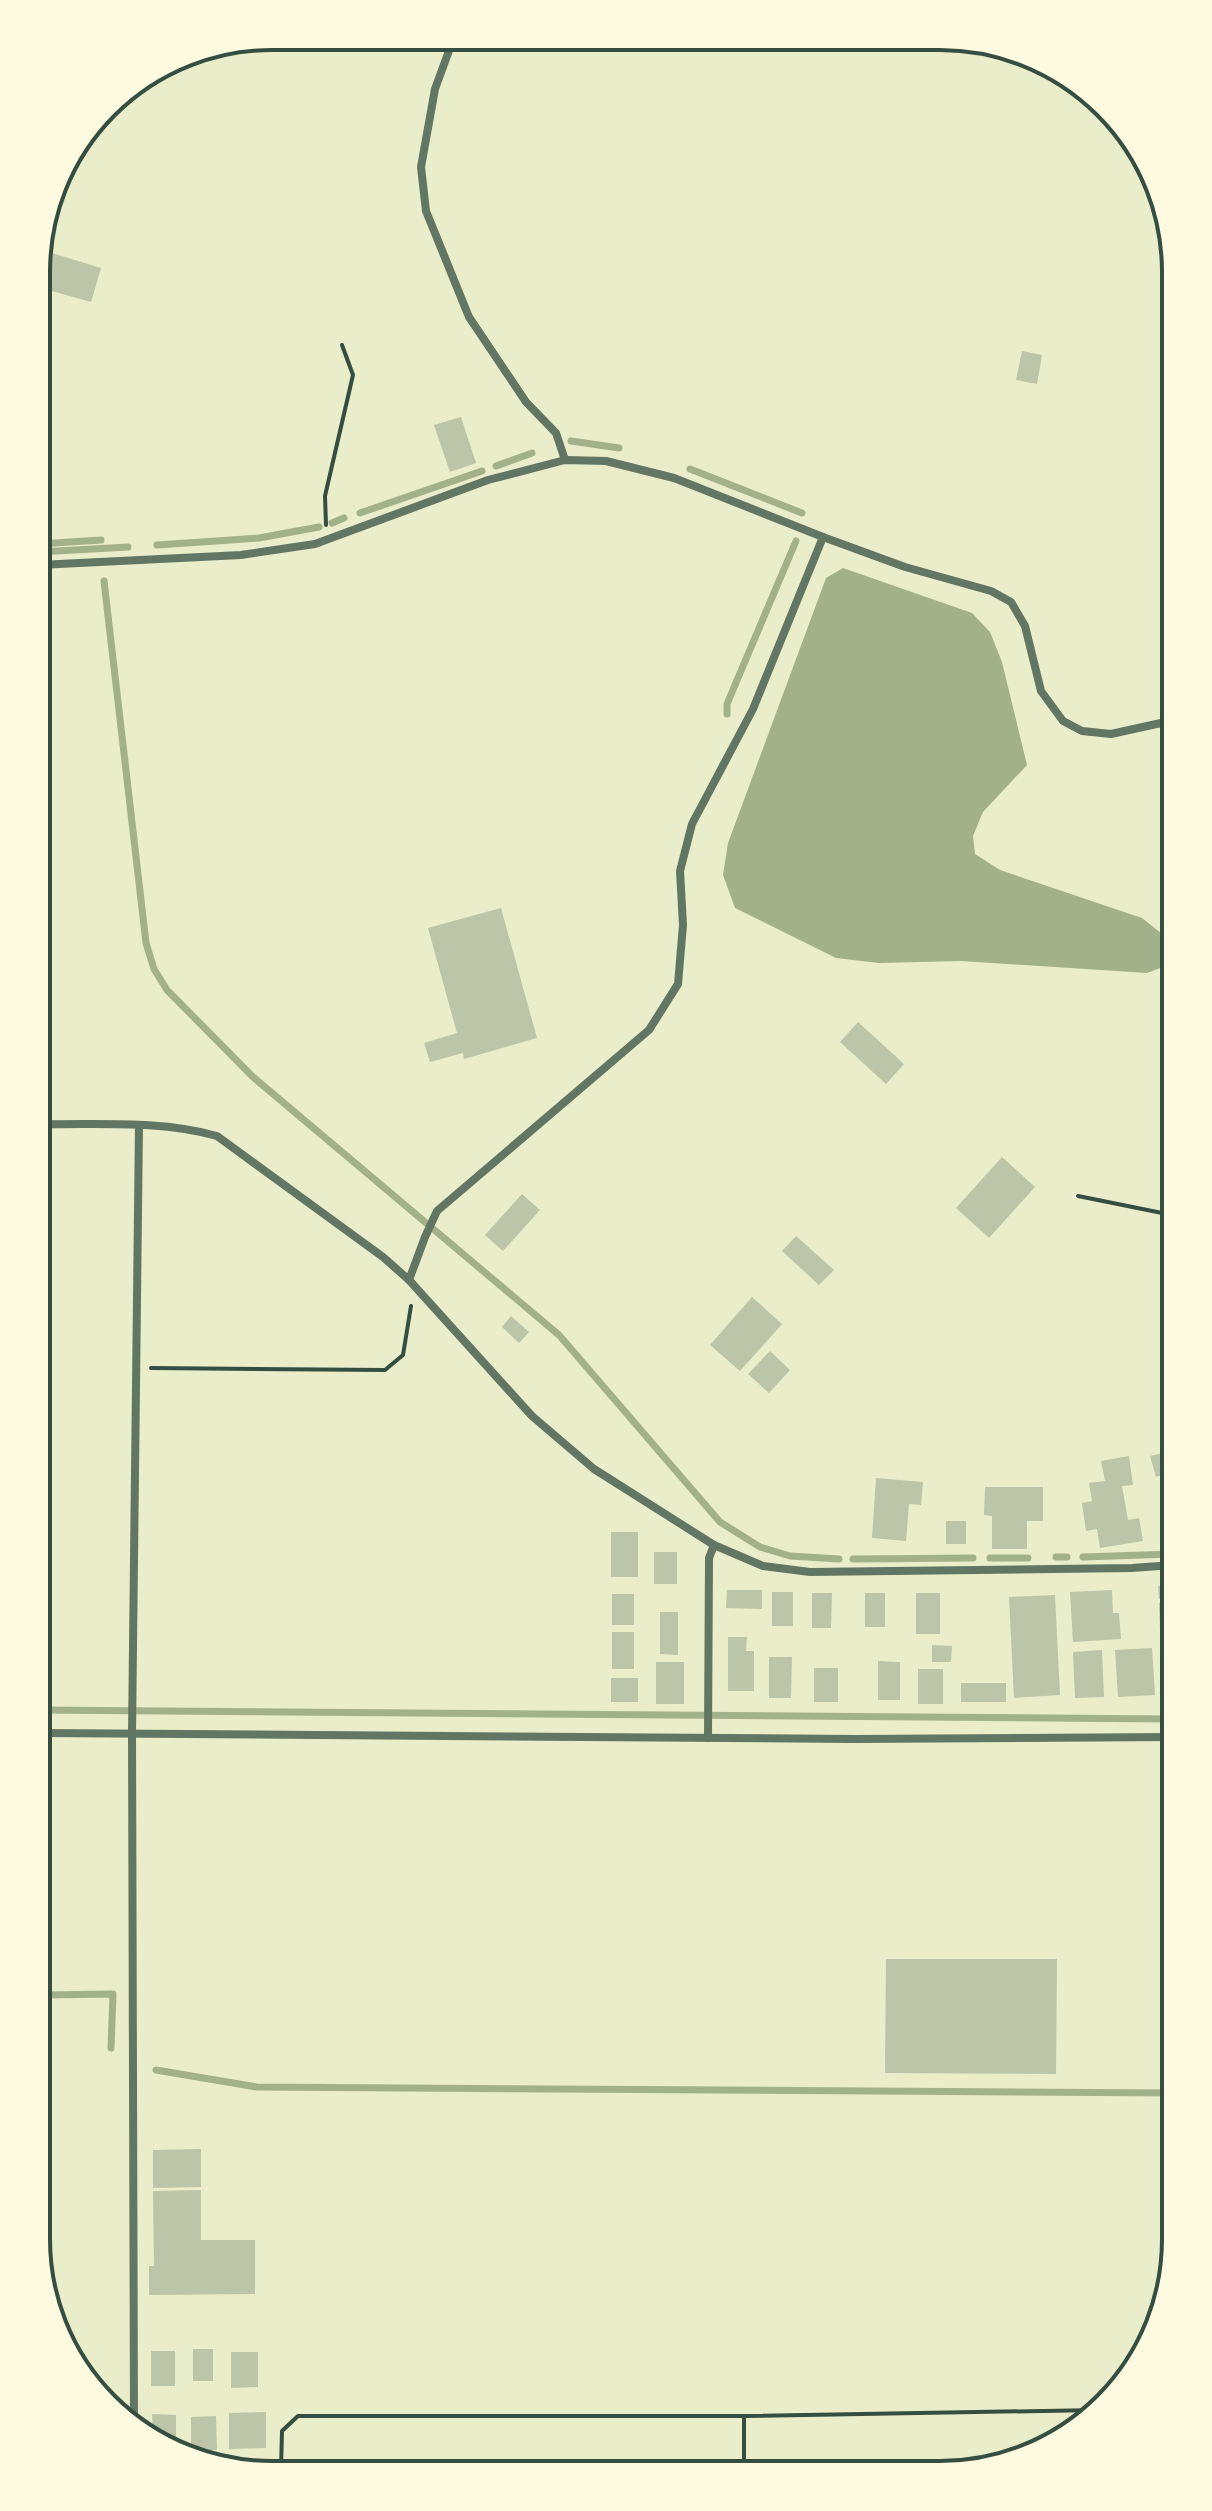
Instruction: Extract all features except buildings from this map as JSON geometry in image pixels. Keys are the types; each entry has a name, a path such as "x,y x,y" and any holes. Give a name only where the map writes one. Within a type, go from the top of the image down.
{"street":[{"path":"449,50 435,89 421,167 426,211 469,317 526,402 556,433 565,460"},
{"path":"50,564 241,555 315,544 488,480 565,460 606,461 674,478 905,567 991,591 1011,602 1025,626 1041,691 1063,721 1082,731 1111,734 1162,723"},
{"path":"409,1280 437,1211 649,1030 678,984 683,925 680,871 692,824 753,709 823,537"},
{"path":"50,1124 139,1125 192,1129 217,1136 383,1257 409,1280 532,1416 594,1469 714,1545 763,1566 810,1572 1162,1566"},
{"path":"134,2412 132,1701 139,1125"},
{"path":"708,1738 709,1558 714,1545"},
{"path":"50,1733 708,1738 1162,1737"}],"path":[{"path":"326,540 325,496 353,375 342,345"},
{"path":"1078,1196 1162,1213"},
{"path":"136,1368 385,1370 403,1355 411,1313 409,1280"},
{"path":"281,2461 282,2431 298,2416 744,2416 1080,2410"},
{"path":"744,2416 744,2461"}],"shaded area":[{"path":"843,568 972,613 990,632 1002,662 1027,765 983,812 973,836 975,854 1000,870 1142,918 1162,934 1162,967 1147,973 961,961 879,963 836,958 735,908 723,875 728,843 826,578"}],"waterway":[{"path":"571,441 619,448"},
{"path":"496,466 532,453"},
{"path":"690,469 802,513"},
{"path":"360,513 482,471"},
{"path":"332,523 344,518"},
{"path":"157,545 259,538 319,527"},
{"path":"50,543 101,540"},
{"path":"727,714 727,704 796,541"},
{"path":"50,551 128,547"},
{"path":"104,581 146,943 154,969 167,990 253,1077 559,1335 720,1522 760,1547 790,1556 839,1559"},
{"path":"1083,1557 1162,1554"},
{"path":"1056,1557 1067,1557"},
{"path":"853,1559 973,1558"},
{"path":"990,1558 1028,1558"},
{"path":"50,1710 1162,1719"},
{"path":"50,1995 113,1994 111,2048"},
{"path":"156,2070 257,2087 1162,2093"}]}
